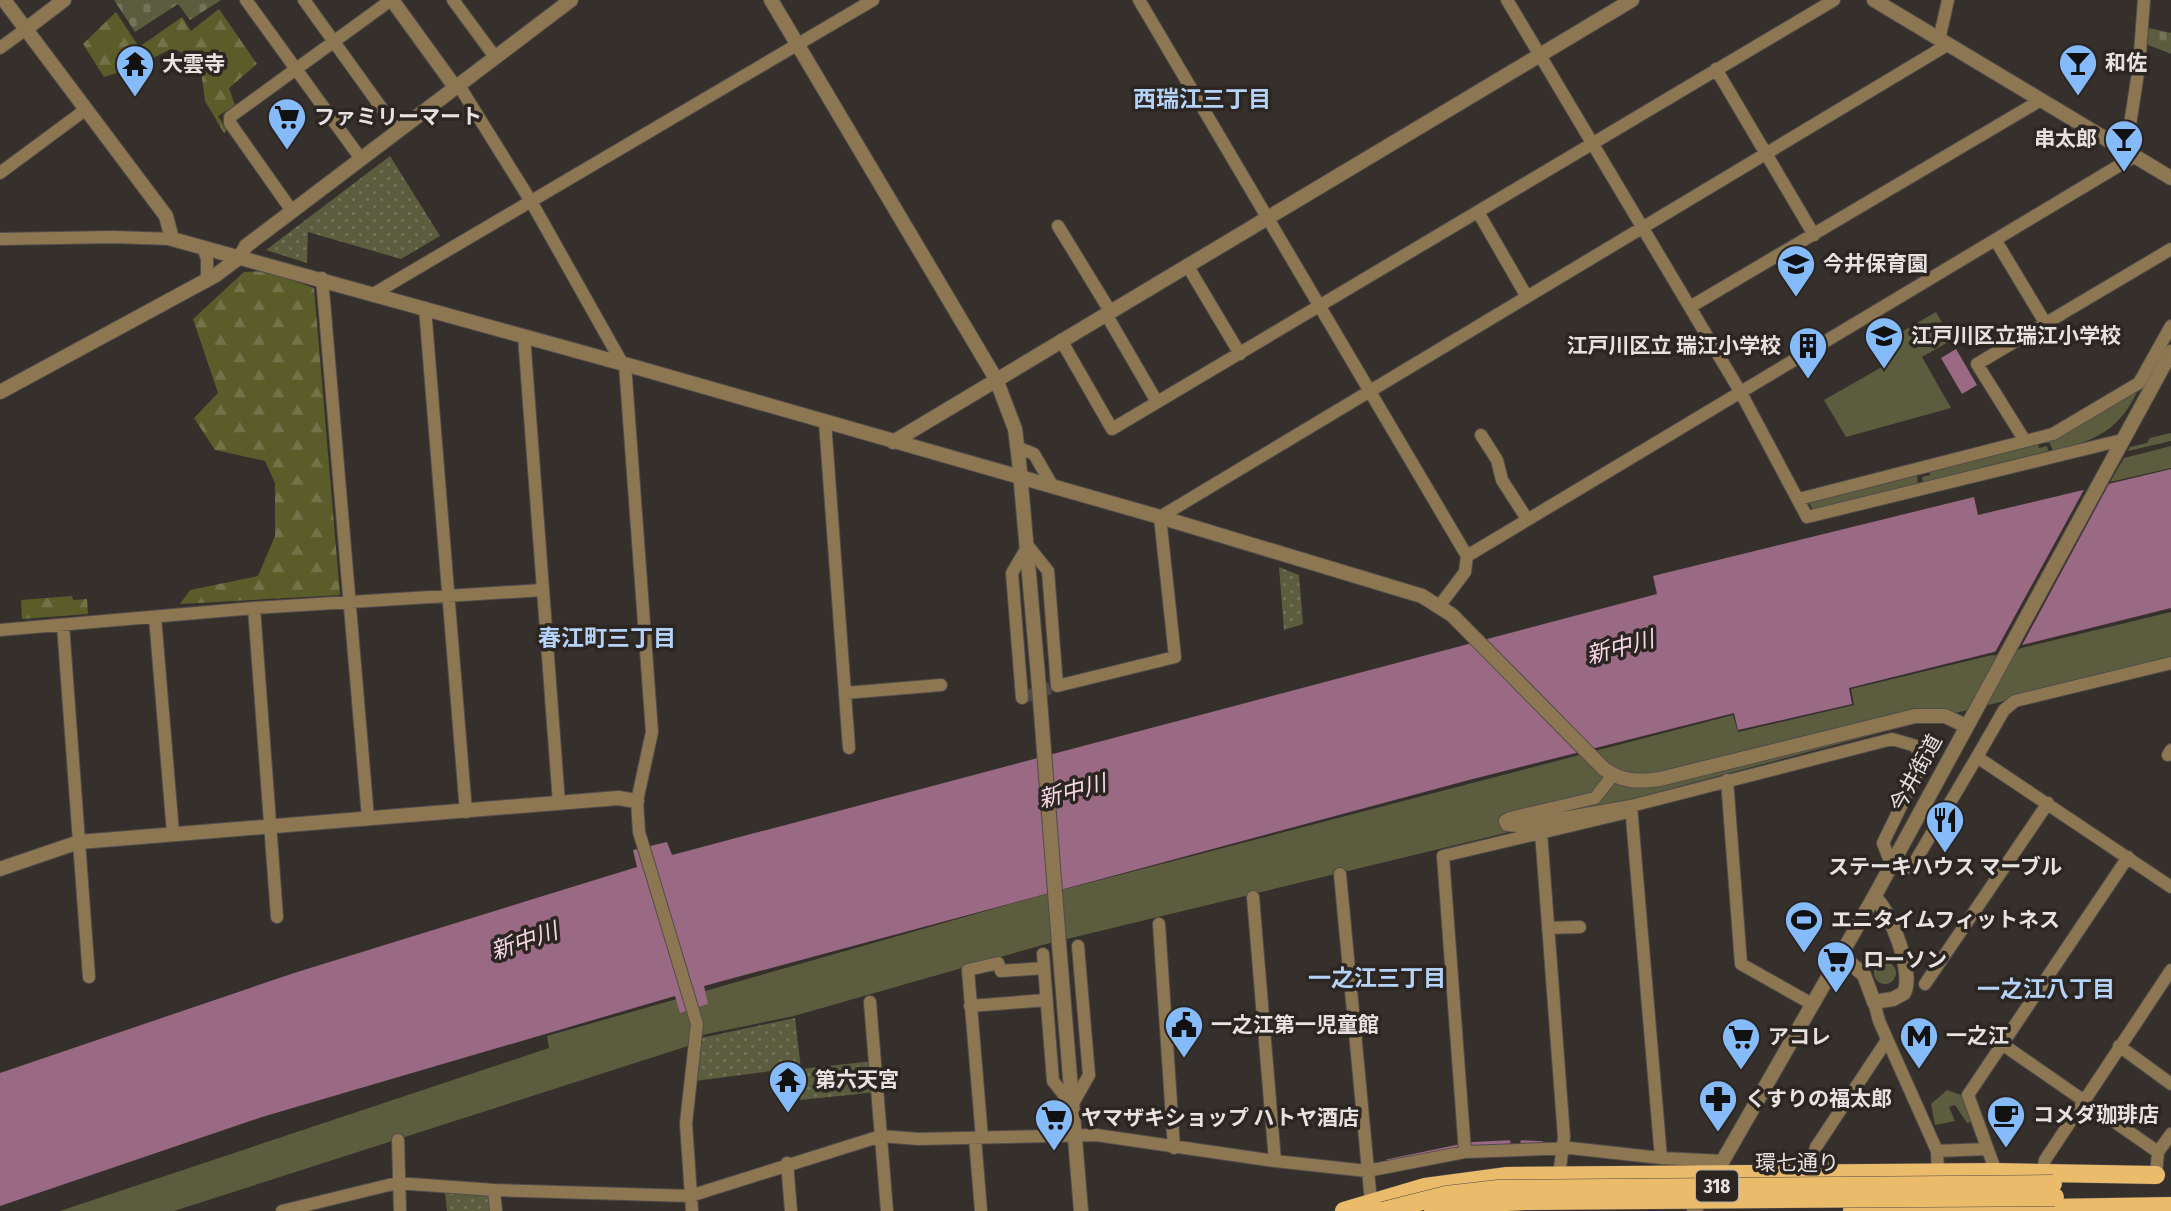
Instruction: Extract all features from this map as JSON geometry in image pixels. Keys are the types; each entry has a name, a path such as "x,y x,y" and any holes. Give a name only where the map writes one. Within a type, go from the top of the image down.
{"main road":[{"path":"1344,1211 1377,1206 1452,1181 1719,1167 1828,1174 1996,1172 2050,1184"},
{"name":"環七通り","path":"1433,1211 1472,1204 1525,1201 2050,1184 2163,1175"},
{"name":"環七通り","path":"1377,1206 1498,1189 2050,1184 2171,1199"},
{"path":"1852,1211 2103,1210 2171,1206"}],"street":[{"path":"4,0 166,216 172,239"},
{"path":"0,48 64,0"},
{"path":"246,0 361,159"},
{"path":"304,0 397,131"},
{"path":"292,211 230,123 230,117 392,0 456,85 532,203 623,364 652,732 637,801 639,832 697,1024 686,1123 692,1211"},
{"path":"453,0 495,57"},
{"path":"0,392 207,281 240,257 246,246 571,0"},
{"path":"771,0 996,379 1014,429 1028,546 1081,1211"},
{"path":"375,293 873,0"},
{"path":"1139,0 1467,556 1465,572 1440,605"},
{"path":"1507,0 1741,393 1800,499 1807,517 2122,440"},
{"path":"892,442 1632,0"},
{"path":"1061,340 1112,429 1834,0"},
{"path":"1874,0 2171,177"},
{"path":"1943,42 1948,0"},
{"path":"2131,153 2144,0"},
{"path":"1160,517 1766,153 1943,42"},
{"path":"1716,69 1814,235"},
{"path":"1690,307 2041,100"},
{"path":"0,173 85,110"},
{"path":"1467,556 1996,241 2131,153"},
{"path":"1478,212 1527,297"},
{"path":"1058,226 1157,402"},
{"path":"0,239 172,239 375,293 1053,486 1406,590 1440,605 1452,615 1608,772 1636,783 1916,716 1945,716 1966,726"},
{"path":"1996,241 2046,324"},
{"path":"203,247 207,259 207,281"},
{"path":"2025,441 1977,364 2171,249"},
{"path":"1187,265 1240,354"},
{"path":"322,278 368,818"},
{"path":"425,308 466,812"},
{"path":"1800,499 2053,434 2139,383 2171,326"},
{"path":"524,336 559,803"},
{"name":"今井街道","path":"1694,1211 1874,897 2171,352"},
{"path":"825,422 849,748"},
{"path":"1481,435 1497,460 1502,480 1527,519"},
{"path":"1017,446 1034,454 1053,486"},
{"path":"1028,546 1048,571 1057,685 1175,657 1160,517"},
{"path":"1022,698 1012,573 1028,546"},
{"path":"0,630 254,608 543,590"},
{"path":"254,608 277,917"},
{"path":"155,617 173,833"},
{"path":"63,625 89,977"},
{"path":"1608,772 1595,798 1505,821 1507,825 1517,826 1631,806 1892,739 1916,746 1923,763 1883,843 1891,864 1902,867 1913,865 2004,710 2015,701 2171,663"},
{"path":"845,694 941,685"},
{"path":"1977,757 2171,887"},
{"path":"1727,780 1741,964 1812,1004"},
{"path":"0,869 79,842 618,798 637,801"},
{"path":"1924,984 2048,803"},
{"path":"1465,1152 1443,856 1622,814 1631,806"},
{"path":"1631,806 1661,1158"},
{"path":"1541,832 1564,1137 1559,1175"},
{"path":"1996,1172 1968,1095 2129,857"},
{"path":"1340,874 1367,1171 1377,1206"},
{"path":"1253,897 1275,1161"},
{"path":"1874,897 1891,917 1907,980 1906,989 1900,997 1874,1002"},
{"path":"1159,924 1174,1148"},
{"path":"1548,928 1580,927"},
{"path":"1072,1105 1090,1075 1078,946"},
{"path":"1043,954 1053,1081 1072,1105"},
{"path":"1840,954 1864,975 1887,1040 1937,1151 1938,1173"},
{"path":"981,1211 968,970 998,963 1002,971 1044,968"},
{"path":"2050,1184 2045,1160 2171,970"},
{"path":"970,1006 1046,1000"},
{"path":"870,1002 887,1211"},
{"path":"1828,1174 1815,1151 1816,1147 1887,1040"},
{"path":"2002,1044 2158,1152 2163,1175"},
{"path":"2119,1046 2171,1084"},
{"path":"282,1211 397,1183 494,1190 690,1196 787,1163 881,1136 979,1138 1075,1134 1367,1171 1465,1152 1516,1148 1561,1150 1570,1147 1719,1167"},
{"path":"2158,1152 2171,1134"},
{"path":"398,1140 397,1183 400,1211"},
{"path":"1937,1151 1987,1149"},
{"path":"787,1163 791,1211"},
{"path":"494,1190 496,1211"}],"green space":[{"path":"114,0 221,0 190,20 178,4 135,32"},
{"path":"219,9 257,64 229,88 235,105 218,116 227,130 224,133 205,101 201,71 194,59 176,50 167,51 133,68 104,77 83,44 116,12 139,47 182,17 191,31"},
{"path":"2149,28 2171,33 2171,54 2146,44"},
{"path":"390,156 440,236 401,259 308,232 307,263 266,250"},
{"path":"265,271 314,288 340,595 180,604 190,590 258,576 275,536 275,483 265,461 215,450 194,418 218,393 193,319 244,272"},
{"path":"1936,312 1952,340 1922,357 1951,408 1846,437 1824,400 1887,364 1877,346"},
{"path":"2140,386 2124,413 2106,431 2083,442 2053,451 2050,443 2046,443 2045,439"},
{"path":"2171,433 2171,441 2128,451 2130,447 2147,443 2150,438"},
{"path":"2038,444 2039,448 2047,446 2048,451 1923,482 1922,477 1930,475 1929,471"},
{"path":"2171,446 2171,468 2110,482 2124,458"},
{"path":"1917,474 1918,484 1813,510 1809,503"},
{"path":"1279,567 1299,575 1303,624 1284,630"},
{"path":"72,596 73,600 87,599 88,614 22,619 21,600"},
{"path":"2171,612 2171,659 1928,720 1497,835 1046,944 794,1016 692,1037 688,1046 174,1211 60,1211 549,1048 547,1036 1035,897 1733,715 1738,732 1854,705 1851,689"},
{"path":"1885,962 1893,965 1896,973 1893,981 1885,984 1877,981 1874,973 1877,965"},
{"path":"795,1018 801,1069 874,1061 877,1092 800,1100 788,1073 779,1070 695,1081 701,1038"},
{"path":"1947,1090 1961,1095 1974,1121 1967,1123 1955,1105 1949,1107 1955,1121 1935,1125 1931,1104"},
{"path":"445,1192 491,1194 492,1211 447,1211"}],"water":[{"path":"1956,349 1977,385 1962,394 1941,358"},
{"name":"新中川","path":"2171,469 2171,608 1849,688 1852,704 1738,730 1734,713 1469,780 704,986 708,1004 680,1013 675,996 262,1117 0,1206 0,1073 294,973 637,867 633,850 667,842 672,855 1657,594 1653,576 1974,497 1978,515"}],"pier":[{"path":"2111,480 2020,649 1993,656 2086,486"}],"waterway":[{"path":"1469,1144 1509,1142"},
{"path":"1522,1142 1542,1143"},
{"path":"1388,1161 1460,1146"}],"tunnel":[{"path":"1022,698 1057,686"}],"place":[{"name":"和佐","path":"2078,97"},
{"name":"大雲寺","path":"135,98"},
{"name":"ファミリーマート","path":"287,151"},
{"name":"串太郎","path":"2124,173"},
{"name":"今井保育園","path":"1796,298"},
{"name":"江戸川区立瑞江小学校","path":"1884,370"},
{"name":"江戸川区立 瑞江小学校","path":"1808,380"},
{"name":"ステーキハウス マーブル","path":"1945,854"},
{"name":"エニタイムフィットネス","path":"1804,954"},
{"name":"ローソン","path":"1836,994"},
{"name":"一之江第一児童館","path":"1184,1059"},
{"name":"一之江","path":"1919,1070"},
{"name":"アコレ","path":"1741,1071"},
{"name":"第六天宮","path":"788,1114"},
{"name":"くすりの福太郎","path":"1718,1133"},
{"name":"コメダ珈琲店","path":"2006,1149"},
{"name":"ヤマザキショップ ハトヤ酒店","path":"1054,1152"}],"district":[{"name":"西瑞江三丁目","path":"1202,99"},
{"name":"春江町三丁目","path":"607,638"},
{"name":"一之江三丁目","path":"1377,978"},
{"name":"一之江八丁目","path":"2046,989"}]}
